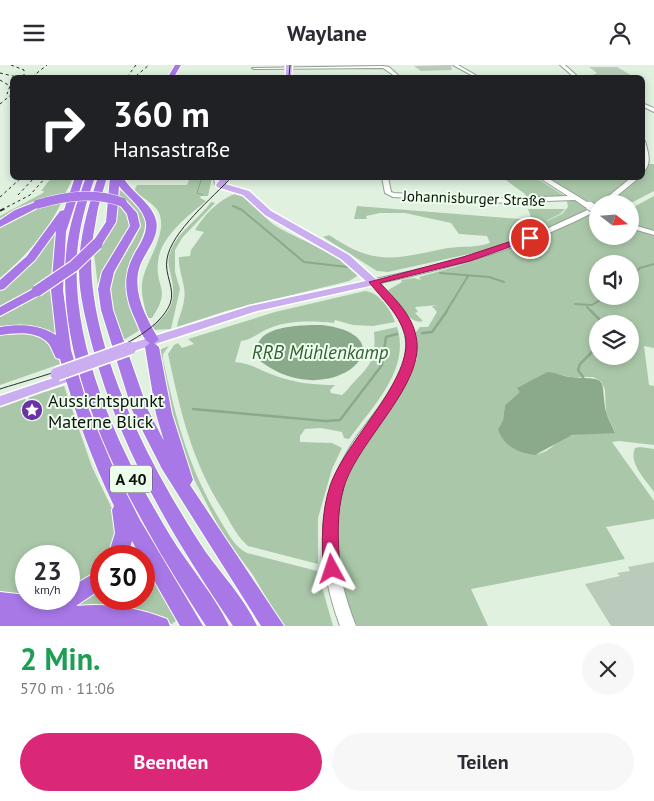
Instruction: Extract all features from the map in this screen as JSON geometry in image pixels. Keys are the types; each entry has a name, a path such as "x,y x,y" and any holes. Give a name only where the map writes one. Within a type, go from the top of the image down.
{"highway":[{"path":"79,180 68,209 59,253 58,298 61,374 88,429 119,502 192,626"},
{"name":"A 40","path":"90,180 77,219 71,264 73,305 91,386 131,480 164,541 218,626"},
{"name":"A 40","path":"102,180 90,219 85,262 86,291 103,363 120,409 144,463 178,527 246,626"},
{"path":"0,312 66,272 87,255 102,237 111,221 116,180"},
{"path":"118,180 127,193 148,213 152,221 151,231 133,270 131,284 133,298 152,343 164,414 188,495"},
{"path":"0,224 38,203 76,196 105,197 125,204 134,218 133,233 108,272 104,289 107,310 140,411 168,465 273,626"},
{"path":"0,286 36,252 68,209"},
{"path":"0,331 23,329 45,334 59,347 63,364 61,374"},
{"path":"119,502 125,533 121,545"},
{"path":"0,601 15,603"},
{"path":"0,616 30,621 114,615 138,618 159,626"}],"main road":[{"path":"223,182 246,193 268,213 345,257 374,282"},
{"path":"0,394 274,304 374,282"},
{"path":"0,401 61,374"}],"street":[{"path":"455,65 473,75"},
{"path":"562,65 574,75"},
{"path":"253,75 254,67 289,66 384,67 395,75"},
{"path":"645,152 647,159 645,164"},
{"name":"Johannisburger Straße","path":"386,180 388,193 393,195 484,201 575,198"},
{"path":"546,180 589,206"},
{"path":"614,195 633,180"},
{"path":"348,626 336,592 330,561 330,523 334,497 346,464 400,385 407,372 411,355 411,337 404,319 394,304 374,282 496,251 554,228 589,211"},
{"path":"639,229 654,233"}],"shaded area":[{"path":"649,164 654,164 654,191 639,199 639,195 619,195 638,180 645,180 645,171"},
{"path":"49,180 72,180 65,194 0,221 0,216 44,191 41,191"},
{"path":"189,180 212,180 208,196 201,196 200,198 206,201 176,228 164,244 158,262 161,300 152,318 148,318 142,284 147,266 159,238 161,220 156,208 134,191 137,185 187,185"},
{"path":"506,180 539,180 565,196 528,200 525,194"},
{"path":"549,180 631,180 611,195 589,195 589,204"},
{"path":"118,189 131,198 142,210 147,224 144,239 132,260 140,330 122,341 115,318 111,289 117,269 141,224 130,214 131,226 101,286 98,286 94,254 101,247 114,224 118,208"},
{"path":"238,193 273,224 334,256 354,269 359,275 349,281 226,311 177,327 185,295 179,257 190,256 191,250 204,232 195,230 203,218 219,203"},
{"path":"654,196 654,231 639,227 639,204"},
{"path":"63,199 44,232 19,261 0,278 0,228 26,210"},
{"path":"567,201 578,201 589,208 547,229 496,248 388,272 377,271 323,237 329,235 356,250 371,255 382,257 404,256 490,243 487,236 459,234 451,223 405,213 380,213 366,216 367,219 354,219 357,206 532,220 528,209 565,209 560,214 546,221 562,214 568,207"},
{"path":"211,202 215,203 182,238 175,250 175,272 180,289 171,329 153,330 150,328 167,312 173,299 173,285 168,261 173,245"},
{"path":"589,214 589,245 639,245 639,231 654,235 654,348 644,346 649,385 654,386 654,445 612,442 654,501 654,519 606,527 625,559 471,589 488,626 357,626 348,604 339,562 336,562 335,531 338,505 352,465 411,374 417,358 416,332 420,327 428,327 437,312 432,306 438,305 415,307 418,312 415,313 423,321 418,322 408,316 388,290 402,282 401,280 414,278 421,280 419,277 442,271 530,240","holes":["547,372 571,377 593,377 601,381 605,390 606,413 615,432 569,436 538,454 525,453 514,445 498,429 503,420 505,405 521,392 518,388"]},
{"path":"58,229 53,276 0,308 0,290 40,253"},
{"path":"53,286 57,335 40,328 0,328 0,317"},
{"path":"365,291 370,292 384,302 395,322 373,326 353,325 335,320 334,323 294,322 278,325 241,341 235,362 291,380 335,385 330,390 331,393 342,395 369,365 374,348 374,332 397,327 400,343 399,358 387,387 349,439 344,438 342,432 321,428 305,429 300,436 300,442 332,443 342,448 332,469 318,518 318,564 248,546 241,539 214,496 196,457 183,418 168,354 174,345 178,343 182,348 194,344 188,339 275,312"},
{"path":"0,333 37,334 53,342 60,364 0,385"},
{"path":"169,346 163,354 163,359 173,403 185,445 211,505 230,537 247,553 321,572 322,587 333,626 283,626 253,575 223,535 184,460 174,430 159,350"},
{"path":"64,386 92,467 117,519 116,545 90,545 90,579 80,585 80,545 15,545 15,597 0,591 0,407 25,398 29,413 36,410 28,397"},
{"path":"635,448 654,449 654,492 639,471 634,460"},
{"path":"155,580 177,620 172,624 148,615 73,610 80,610 80,597 90,592 90,610 155,610"}],"water":[{"name":"RRB Mühlenkamp","path":"322,325 349,332 361,343 362,356 352,368 336,377 313,380 287,376 260,361 257,349 260,340 267,334 277,329 288,327"},
{"path":"547,372 601,382 606,412 615,433 572,435 535,455 512,448 500,435 498,429 503,420 505,405 520,392 517,388"}],"building":[{"path":"451,65 452,70 421,71 414,66"},
{"path":"589,67 617,67 631,75 592,75 597,73"},
{"path":"654,562 654,626 611,626 585,584 620,576 617,573 630,571 628,567"}],"waterway":[{"path":"201,180 197,193 203,195"},
{"path":"236,207 233,206 242,210 304,262 348,267"},
{"path":"639,269 654,264"},
{"path":"440,273 489,277 504,282"},
{"path":"446,312 468,276"},
{"path":"575,304 589,305"},
{"path":"587,307 595,315"},
{"path":"422,333 432,332 447,311"},
{"path":"193,409 325,421 340,420 382,365 386,337 397,334"},
{"path":"583,377 578,370 580,364 589,355"}],"tram line":[{"path":"289,75 290,65"},
{"path":"0,389 94,358 119,347 141,334 159,320 170,304 172,293 167,271 167,259 170,249 184,226 229,180"}],"railway":[{"path":"11,65 24,70 24,75"},
{"path":"34,75 47,65"},
{"path":"128,75 136,65"},
{"path":"137,75 149,65"},
{"path":"0,73 10,75"},
{"path":"0,80 10,86 7,94"},
{"path":"0,104 10,96"},
{"path":"0,197 19,180"},
{"path":"18,195 32,180"},
{"path":"7,207 30,195 43,180"},
{"path":"0,211 9,206"}],"place":[{"name":"Aussichtspunkt Materne Blick","path":"32,410"}],"route":[{"path":"332,569 329,537 331,511 337,486 353,452 403,380 411,359 411,337 406,323 394,304 374,282 466,259 530,238"}]}
